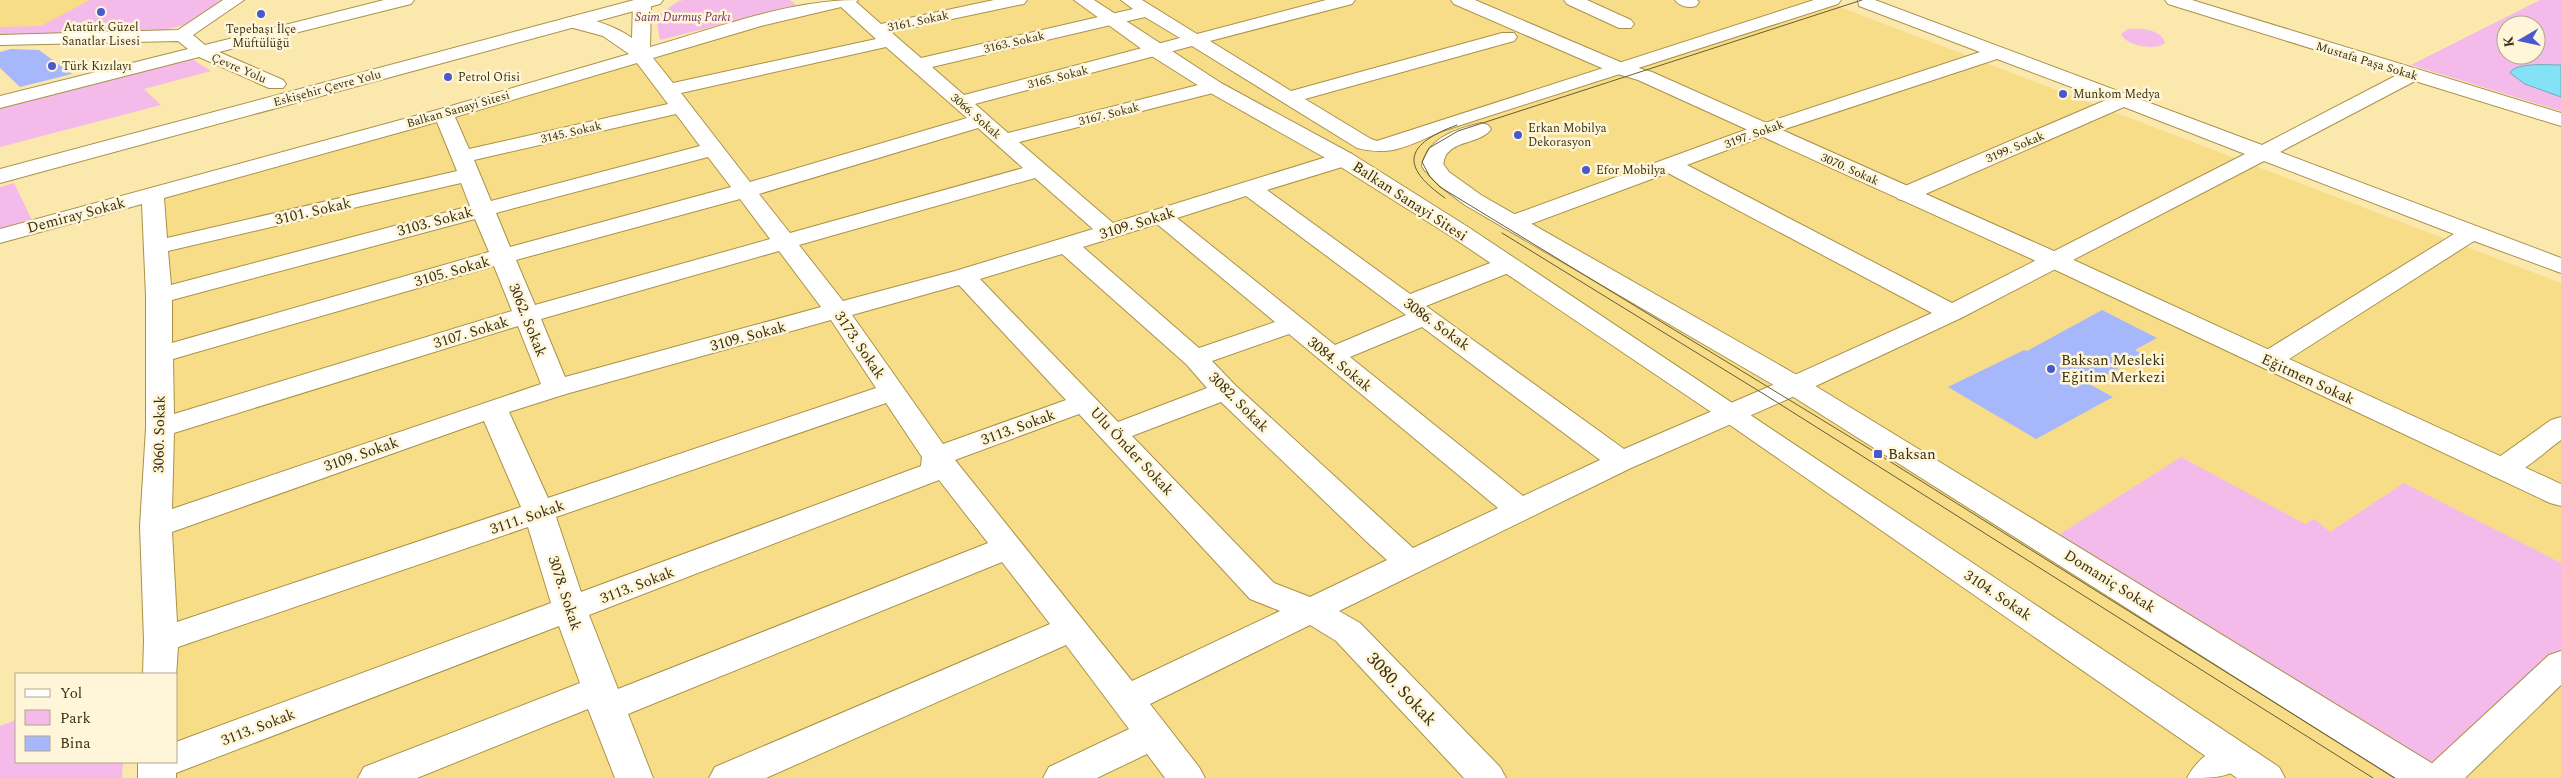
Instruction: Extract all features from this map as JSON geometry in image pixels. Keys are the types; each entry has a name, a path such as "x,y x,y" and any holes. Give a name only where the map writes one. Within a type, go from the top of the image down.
{"main road":[{"path":"0,40 182,35 236,0"},
{"path":"0,102 405,0"},
{"name":"Eskişehir Çevre Yolu","path":"0,158 599,0"},
{"name":"3161. Sokak","path":"675,99 883,35 1018,0"},
{"name":"Balkan Sanayi Sitesi","path":"1083,0 1110,20 1214,87 1344,159 1730,412"},
{"path":"1130,0 1353,138 1377,147 1393,144 1435,127 1868,1 2561,266"},
{"name":"3165. Sokak","path":"960,102 1346,0"},
{"path":"1460,0 1631,69 1832,0"},
{"path":"1476,0 1631,69"},
{"path":"1573,0 1625,24"},
{"name":"Mustafa Paşa Sokak","path":"2174,0 2561,120"},
{"name":"3066. Sokak","path":"847,1 917,65 1109,232"},
{"name":"Balkan Sanayi Sitesi","path":"153,198 447,121 641,54 756,22 847,1"},
{"path":"641,54 648,2"},
{"name":"Eskişehir Çevre Yolu","path":"0,176 648,2"},
{"name":"3163. Sokak","path":"917,65 1148,12"},
{"name":"3173. Sokak","path":"572,22 605,29 618,35 641,54 712,149 747,190 837,311 937,456 1072,628 1186,778"},
{"name":"Çevre Yolu","path":"182,35 202,52 276,84"},
{"path":"1287,98 1508,37"},
{"name":"3197. Sokak","path":"1512,223 1763,130 1999,52"},
{"name":"3070. Sokak","path":"1631,69 2056,261"},
{"name":"Domaniç Sokak","path":"1631,69 1457,137 1435,153 1433,166 1441,177 1454,188 1794,385 2425,778"},
{"path":"1126,699 1621,461 1952,313 2056,261 2412,75"},
{"name":"3167. Sokak","path":"1004,140 1214,87"},
{"name":"3145. Sokak","path":"465,166 675,99"},
{"name":"3199. Sokak","path":"1906,194 2124,100"},
{"name":"3105. Sokak","path":"159,356 502,256 747,190 981,120"},
{"name":"3062. Sokak","path":"447,121 556,388"},
{"name":"3103. Sokak","path":"159,296 482,208 712,149"},
{"name":"3109. Sokak","path":"156,526 493,408 556,388 964,276 1344,159"},
{"name":"3101. Sokak","path":"157,247 465,166"},
{"path":"1670,166 1952,313"},
{"name":"3107. Sokak","path":"160,428 526,315 1038,170"},
{"name":"3086. Sokak","path":"1251,189 1621,461"},
{"name":"Demiray Sokak","path":"0,236 153,198"},
{"name":"3060. Sokak","path":"153,198 159,296 160,428 156,526 161,640 160,673"},
{"name":"3084. Sokak","path":"1161,216 1520,510"},
{"path":"2269,360 2473,232"},
{"name":"3082. Sokak","path":"1066,245 1196,358 1225,391 1378,536 1409,562"},
{"name":"Eğitmen Sokak","path":"2056,261 2561,496"},
{"path":"1331,356 1507,265"},
{"name":"Ulu Önder Sokak","path":"964,276 1086,402 1262,591 1310,610"},
{"path":"1196,358 1291,324"},
{"path":"1114,433 1225,391"},
{"name":"3111. Sokak","path":"161,640 892,392"},
{"name":"3113. Sokak","path":"178,759 935,471 937,456 1086,402"},
{"name":"3078. Sokak","path":"493,408 539,512 570,610 634,778"},
{"name":"3104. Sokak","path":"1730,412 2219,767 2266,778"},
{"path":"2502,469 2561,426"},
{"path":"377,778 603,699 1009,547"},
{"name":"3080. Sokak","path":"1310,610 1348,632 1487,778"},
{"path":"728,778 1072,628"},
{"path":"2441,778 2561,664"},
{"path":"1062,778 1153,734"}],"shaded area":[{"name":"Atatürk Güzel Sanatlar Lisesi","path":"0,0 221,0 184,25 0,35"},
{"path":"843,0 1822,0 2561,283 2561,778 162,778 162,763 178,763 178,673 162,673 162,195 792,11"}],"green space":[{"name":"Atatürk Güzel Sanatlar Lisesi","path":"90,0 221,0 184,25 160,31 0,35 0,27 41,26"},
{"name":"Saim Durmuş Parkı","path":"683,0 790,0 796,5 660,40 656,17 677,2"},
{"path":"2540,0 2561,0 2561,111 2411,65 2496,22 2496,65 2546,65 2546,15 2510,15"},
{"path":"2128,29 2150,30 2160,35 2165,43 2155,47 2148,47 2129,42 2121,34"},
{"path":"192,59 211,71 144,89 161,105 0,147 0,107"},
{"path":"14,183 32,220 0,229 0,187"},
{"path":"2181,457 2305,524 2314,519 2330,532 2404,483 2561,563 2561,655 2439,772 2185,618 2060,534"},
{"path":"15,720 15,763 123,763 122,778 0,778 0,726"}],"water":[{"path":"2561,65 2561,97 2525,84 2510,73 2518,67"}],"building":[{"name":"Türk Kızılayı","path":"11,49 39,50 72,74 20,87 0,68 0,52"},
{"name":"Baksan Mesleki Eğitim Merkezi","path":"2102,310 2157,338 2135,350 2144,355 2089,384 2113,397 2036,439 1948,387 2024,350 2027,351"}],"tram line":[{"path":"1862,0 1458,131 1429,148 1422,162 1430,177 1440,187 1878,454 2395,778"},
{"path":"1445,198 1420,175 1415,165 1414,156 1418,148 1427,140 1457,125"},
{"path":"1502,233 1767,396 2373,778"}],"place":[{"name":"Atatürk Güzel Sanatlar Lisesi","path":"101,12"},
{"name":"Tepebaşı İlçe Müftülüğü","path":"261,14"},
{"name":"Türk Kızılayı","path":"52,66"},
{"name":"Petrol Ofisi","path":"448,77"},
{"name":"Munkom Medya","path":"2063,94"},
{"name":"Erkan Mobilya Dekorasyon","path":"1518,135"},
{"name":"Efor Mobilya","path":"1586,170"},
{"name":"Baksan Mesleki Eğitim Merkezi","path":"2051,369"},
{"name":"Baksan","path":"1878,454"}]}
